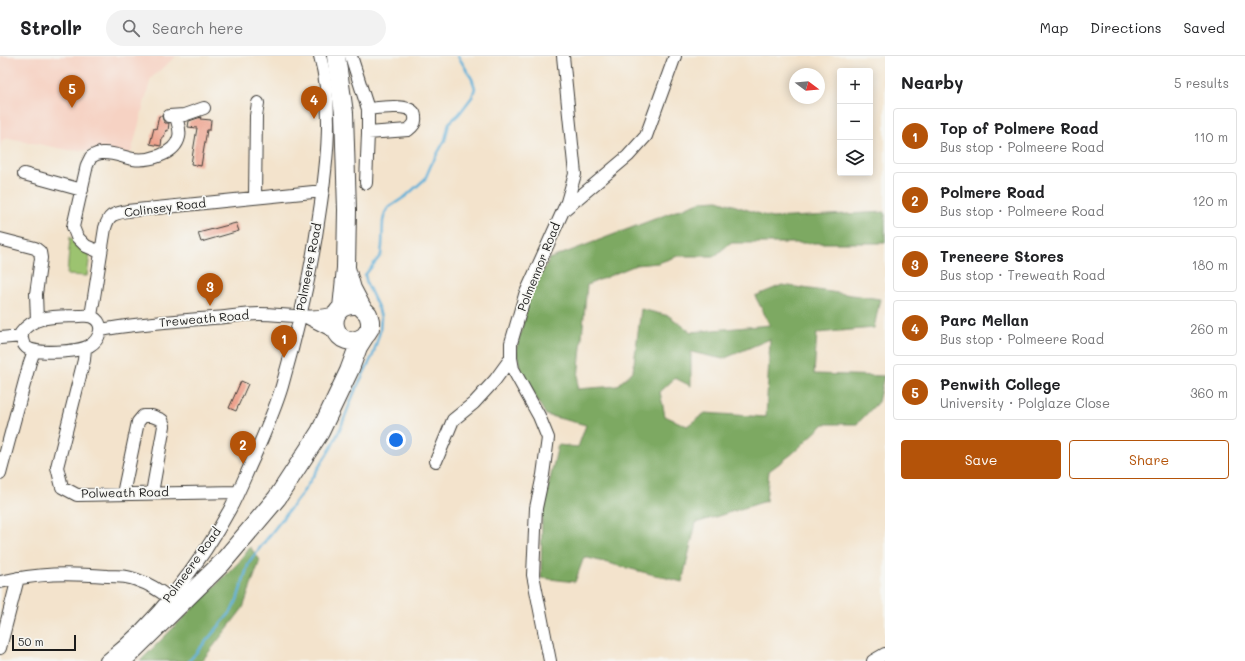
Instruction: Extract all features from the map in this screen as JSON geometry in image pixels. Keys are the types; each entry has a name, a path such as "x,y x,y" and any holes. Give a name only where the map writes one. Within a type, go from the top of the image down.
{"highway":[{"path":"334,405 341,376 342,347 334,322 340,310 346,268 347,210 344,113 336,56"},
{"path":"122,661 222,563 277,498 320,432 334,405 358,346 370,328 368,314 362,308 352,289 346,268"},
{"path":"340,310 349,305 356,305 362,308"},
{"path":"338,335 346,340 353,341 360,340 366,335"}],"street":[{"name":"Polmeere Road","path":"106,661 123,648 170,598 192,569 215,534 238,492 266,431 282,387 304,317 304,302 323,191 328,131 326,92 320,56"},
{"path":"351,56 368,109 366,183"},
{"name":"Polmennor Road","path":"550,661 533,575 536,508 543,475 548,438 539,416 513,369 511,343 525,295 567,202 575,174 563,56"},
{"path":"562,212 628,156 646,136 675,56"},
{"path":"255,197 256,116 258,103"},
{"path":"368,109 405,107 412,110 416,114 413,126 408,130 368,133"},
{"path":"100,252 86,246 77,237 73,227 87,165 91,157 101,153 134,159 154,157 165,153 174,147 179,137 179,130 172,116 184,115 204,108"},
{"path":"24,174 82,190"},
{"name":"Colinsey Road","path":"91,316 104,228 107,220 112,215 127,211 323,191"},
{"path":"0,239 34,248 40,252 41,258 36,294 37,320"},
{"name":"Treweath Road","path":"101,330 125,326 258,314 304,317 327,316 340,310"},
{"path":"91,316 96,320 101,330 100,335 96,340 85,348 73,350 34,351 26,347 23,343 22,333 26,326 37,320 47,317 91,316"},
{"name":"Treweath Road","path":"304,317 338,335"},
{"path":"0,338 22,336"},
{"name":"Polweath Road","path":"85,348 84,360 57,467 58,476 62,487 77,495 238,492"},
{"path":"0,474 34,351"},
{"path":"436,461 453,420 474,403 495,380 511,358"},
{"path":"123,494 138,422 143,416 152,416 162,420 164,426 152,493"},
{"path":"0,582 44,574 71,573 136,579 156,588 170,598"},
{"path":"0,648 18,578"},
{"path":"873,661 885,654"}],"shaded area":[{"path":"0,56 176,56 151,78 131,153 68,150 9,138 2,140 0,150"}],"green space":[{"path":"718,200 772,218 885,212 885,243 730,243 715,256 678,256 658,263 636,265 587,285 577,389 617,386 633,371 641,309 669,316 691,332 770,325 755,296 782,285 880,299 874,328 817,333 814,374 884,376 878,402 857,424 824,424 792,454 769,471 766,501 696,523 682,582 584,557 575,582 541,578 542,514 558,445 578,447 586,425 546,415 521,373 516,350 530,297 549,259 702,201","holes":["770,339 766,417 705,413 687,426 665,416 660,392 675,378 691,386 691,352 723,359"]},
{"path":"70,237 90,254 87,276 67,275"},
{"path":"250,547 260,560 243,608 202,661 140,661 240,561"}],"building":[{"path":"159,116 162,116 165,123 169,123 168,131 166,130 164,137 162,137 161,146 150,144"},
{"path":"201,117 200,119 211,120 210,130 207,130 201,166 191,164 197,128 188,127 189,121"},
{"path":"236,223 239,231 201,242 198,233"},
{"path":"241,381 248,384 236,411 229,408"}],"waterway":[{"path":"189,661 231,612 237,600 249,562 303,492 331,448 341,427 354,393 373,355 380,331 381,317 367,284 365,275 381,255 383,221 385,213 388,208 406,196 425,179 445,140 449,123 459,114 472,97 475,88 472,79 458,56"}],"place":[{"name":"Penwith College","path":"72,108"},
{"name":"Parc Mellan","path":"314,119"},
{"name":"Treneere Stores","path":"210,306"},
{"name":"Top of Polmere Road","path":"284,358"},
{"name":"Polmere Road","path":"243,464"}]}
